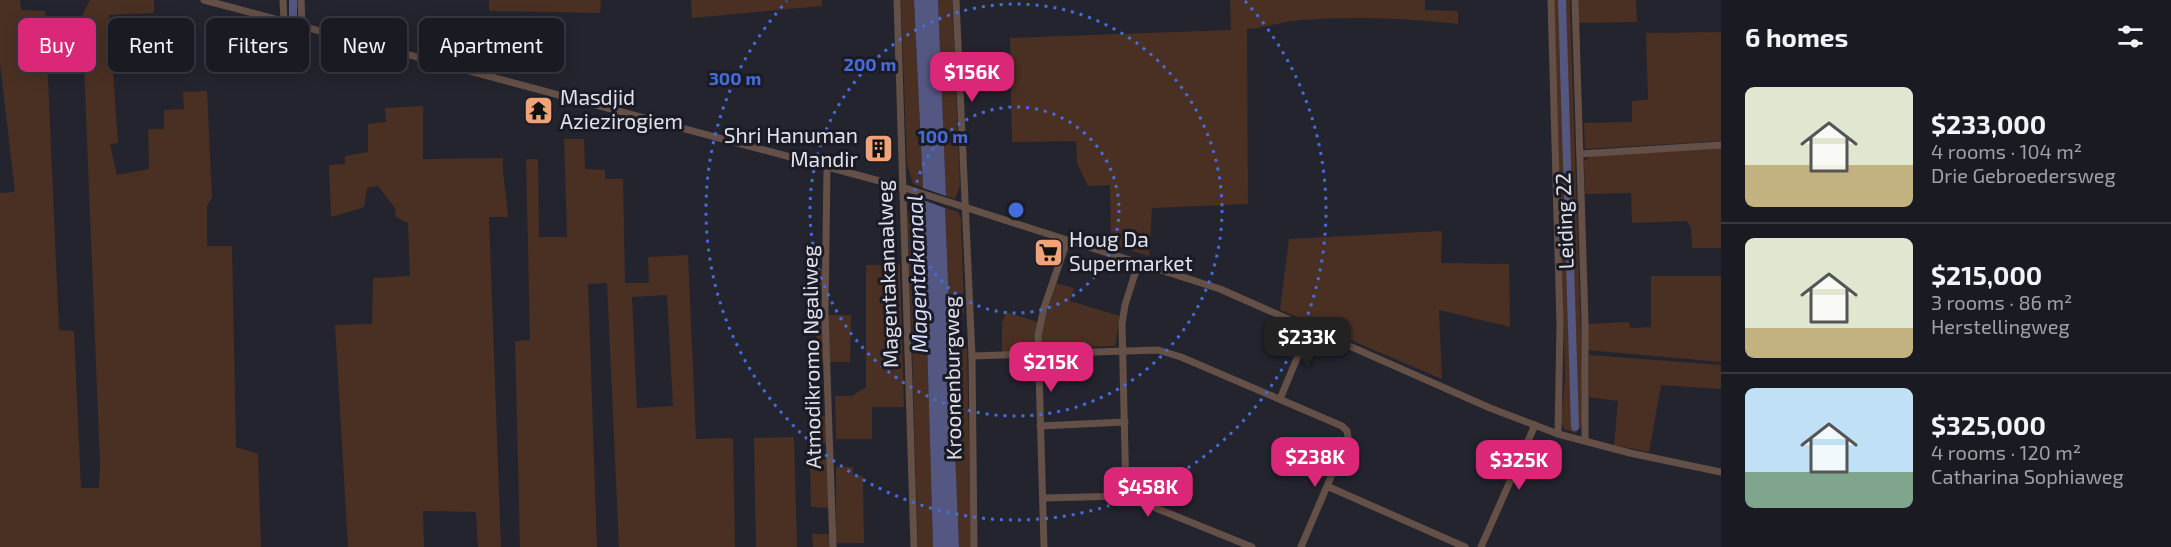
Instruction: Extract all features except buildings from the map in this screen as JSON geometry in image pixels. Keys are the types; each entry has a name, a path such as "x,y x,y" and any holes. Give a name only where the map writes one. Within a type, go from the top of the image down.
{"street":[{"path":"204,0 273,18"},
{"path":"283,0 284,18"},
{"path":"301,0 302,18"},
{"name":"Magentakanaalweg","path":"897,0 914,547"},
{"name":"Kroonenburgweg","path":"956,0 972,356 974,547"},
{"name":"Leiding 22","path":"1551,0 1560,324 1558,434"},
{"name":"Leiding 22","path":"1575,0 1585,441"},
{"path":"309,28 902,187 950,202 1220,290 1558,434 1721,472"},
{"path":"1580,154 1721,145"},
{"name":"Atmodikromo Ngaliweg","path":"827,167 825,314 833,547"},
{"path":"1044,547 1037,353 1044,308 1067,241"},
{"path":"1126,496 1123,349 1125,305 1138,264"},
{"path":"1280,399 1310,327"},
{"path":"972,356 1123,349 1166,352 1280,399 1347,431 1348,437 1329,487 1301,547"},
{"path":"1040,426 1125,422"},
{"path":"1480,547 1535,425"},
{"path":"1329,487 1465,547"},
{"path":"1043,498 1126,496 1252,547"}],"shaded area":[{"path":"0,0 20,0 21,10 45,11 45,18 18,18 18,72 48,72 59,330 74,331 81,488 99,488 100,463 84,72 96,72 96,18 82,18 82,16 90,0 154,0 154,13 109,15 108,18 108,72 113,72 118,143 110,144 117,175 149,169 148,129 164,129 164,110 184,109 183,92 207,91 212,197 207,206 207,246 232,246 236,447 258,454 261,547 0,547 0,193 15,192 0,63"},
{"path":"489,0 601,0 600,13 489,11"},
{"path":"691,0 822,0 822,6 692,18"},
{"path":"901,0 914,0 923,188 913,184 907,164"},
{"path":"938,0 952,0 960,185 955,199 946,196"},
{"path":"1230,0 1425,0 1425,10 1458,11 1458,24 1399,19 1340,18 1294,21 1247,29 1248,204 1152,208 1149,256 1111,244 1110,185 1088,186 1077,163 1076,141 1012,142 1010,38 1231,30"},
{"path":"1554,0 1570,0 1583,397 1582,425 1576,433 1564,429 1561,420 1565,380"},
{"path":"1578,0 1636,0 1637,22 1579,23"},
{"path":"1721,32 1721,141 1585,149 1584,123 1632,122 1632,101 1648,100 1646,33"},
{"path":"423,106 423,159 503,158 508,217 489,217 501,547 478,547 476,512 423,511 424,547 348,547 335,325 372,324 373,278 410,276 408,223 396,217 395,208 378,186 367,188 364,207 331,217 329,165 345,164 345,156 368,152 368,124 386,122 385,108"},
{"path":"564,139 584,139 585,169 605,170 605,179 623,179 625,283 649,283 648,257 688,255 696,439 733,438 735,547 619,547 607,283 588,284 597,547 520,547 515,341 530,340 526,159 538,159 539,237 567,237","holes":["667,295 673,406 637,408 632,297"]},
{"path":"1721,148 1721,248 1692,248 1691,228 1687,221 1632,223 1631,193 1585,194 1584,161 1590,156"},
{"path":"913,200 923,200 933,547 918,547 908,216"},
{"path":"945,208 958,212 961,219 964,313 957,314 958,348 967,348 971,547 959,547"},
{"path":"1442,231 1441,263 1509,264 1510,327 1439,310 1442,379 1280,310 1289,239"},
{"path":"866,265 900,265 904,407 872,407 872,439 836,439 835,396 852,396 866,387"},
{"path":"808,269 826,269 826,291 809,291"},
{"path":"1651,276 1721,276 1721,362 1587,350 1588,324 1629,322 1630,328 1651,327"},
{"path":"1056,283 1074,288 1070,301 1120,316 1115,346 1042,348 1040,336"},
{"path":"1006,312 1038,322 1032,349 1002,353 1002,323"},
{"path":"828,315 851,315 850,362 821,362 817,357 816,324"},
{"path":"1589,355 1721,365 1721,389 1661,385 1649,452 1614,445 1618,401 1589,397"},
{"path":"812,416 831,416 831,443 809,443 809,437 812,437"},
{"path":"794,437 797,547 756,547 754,438"},
{"path":"831,459 831,508 811,507 810,460"},
{"path":"836,467 853,467 853,476 863,476 864,543 836,543"},
{"path":"812,534 832,534 832,547 813,547"}],"water":[{"path":"914,0 938,0 946,196 923,188"},
{"path":"923,200 945,208 959,547 933,547"}],"waterway":[{"path":"293,0 293,17"},
{"path":"1562,0 1575,427"},
{"path":"1574,377 1575,427"}],"place":[{"name":"Masdjid Aziezirogiem","path":"539,110"},
{"name":"Shri Hanuman Mandir","path":"879,148"},
{"name":"Houg Da Supermarket","path":"1048,252"}],"water label":[{"name":"Magentakanaal","path":"917,274"}]}
